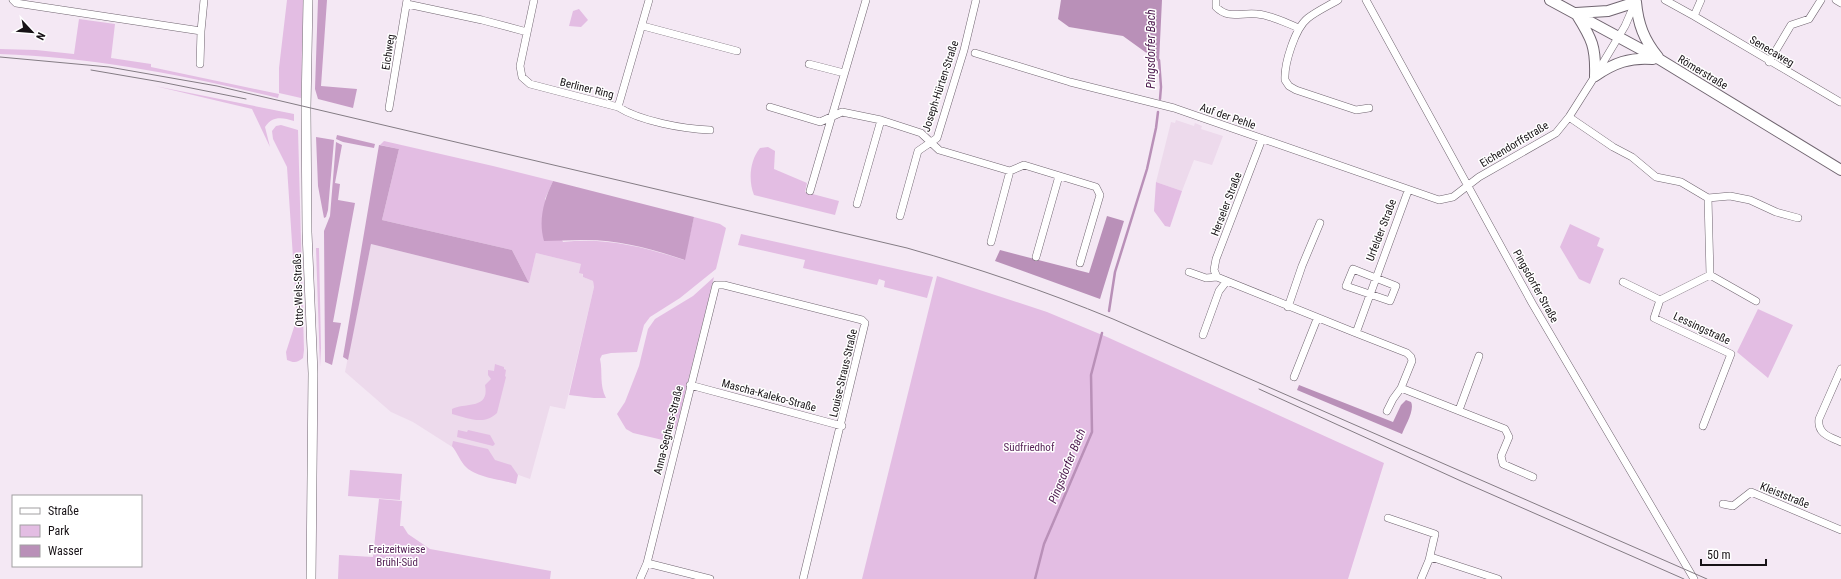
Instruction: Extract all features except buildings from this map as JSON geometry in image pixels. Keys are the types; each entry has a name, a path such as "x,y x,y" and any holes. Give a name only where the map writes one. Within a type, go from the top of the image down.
{"main road":[{"name":"Römerstraße","path":"1550,0 1659,60 1841,170"},
{"path":"1595,76 1596,56 1592,40 1576,13 1608,11 1636,1 1637,19 1641,32 1659,60"},
{"path":"1595,76 1611,65 1622,61 1640,58 1659,60"}],"street":[{"path":"200,64 204,0"},
{"name":"Otto-Wels-Straße","path":"308,0 306,125 307,232 313,372 311,579"},
{"name":"Berliner Ring","path":"534,0 520,66 522,77 530,84 618,107 643,26 649,0"},
{"path":"810,191 866,0"},
{"name":"Joseph-Hürten-Straße","path":"900,216 918,151 937,138 964,50 976,0"},
{"path":"1216,0 1216,7 1232,16 1258,14 1299,28"},
{"path":"1338,0 1307,18 1299,28 1287,62 1285,80 1289,86 1296,90 1356,110 1369,108"},
{"name":"Pingsdorfer Straße","path":"1366,0 1532,303 1694,579"},
{"name":"Senecaweg","path":"1665,0 1800,80 1805,80 1840,102"},
{"path":"1694,16 1701,0"},
{"path":"1769,62 1791,25 1809,19 1821,0"},
{"path":"1836,0 1841,3"},
{"path":"15,1 201,31"},
{"name":"Eichendorffstraße","path":"1468,187 1479,177 1556,133 1569,117 1595,76 1618,37 1636,1"},
{"path":"407,2 527,32"},
{"name":"Eichweg","path":"389,108 407,2"},
{"path":"643,26 737,51"},
{"name":"Auf der Pehle","path":"975,53 1070,82 1174,108 1408,191 1439,200 1453,197 1468,187"},
{"path":"809,64 844,73"},
{"path":"618,107 629,114 690,129 710,130"},
{"name":"Joseph-Hürten-Straße","path":"770,107 820,122 832,118 842,112 881,120 921,133 931,142"},
{"path":"1569,117 1613,147 1632,157 1656,177 1681,182 1708,198 1730,196 1750,200 1776,212 1798,218"},
{"path":"857,204 881,120"},
{"name":"Herseler Straße","path":"1217,277 1214,270 1216,259 1262,139"},
{"path":"931,142 939,150 1010,171 1024,165 1096,187 1100,195 1080,263"},
{"path":"991,242 1010,171"},
{"path":"1036,257 1059,176"},
{"name":"Urfelder Straße","path":"1356,333 1369,293 1408,191"},
{"path":"1708,198 1710,275 1756,301"},
{"path":"1288,307 1308,249 1320,223"},
{"name":"Urfelder Straße","path":"1353,269 1396,286 1390,301 1369,293 1346,286 1353,269"},
{"path":"1189,272 1206,278 1217,277 1317,319 1407,353 1411,357 1412,361 1401,388 1392,399 1387,411"},
{"name":"Lessingstraße","path":"1703,426 1732,354 1654,318 1660,300 1710,275"},
{"path":"1204,335 1219,292 1226,282"},
{"path":"1623,282 1660,300"},
{"name":"Anna-Seghers-Straße","path":"640,579 647,563 716,285"},
{"name":"Louise-Straus-Straße","path":"716,285 724,285 862,320 865,323 842,426 803,579"},
{"path":"1294,376 1317,319"},
{"path":"1459,410 1479,356"},
{"path":"1841,369 1819,419 1818,425 1823,434 1841,442"},
{"name":"Mascha-Kaleko-Straße","path":"690,385 842,426"},
{"path":"1401,388 1505,429 1508,437 1501,456 1503,464 1533,477"},
{"name":"Kleiststraße","path":"1723,504 1733,506 1751,492 1841,530"},
{"path":"1388,518 1435,534 1422,579"},
{"path":"1428,560 1434,558 1498,579"},
{"path":"647,563 710,579"}],"shaded area":[{"path":"318,0 327,0 321,86 357,89 353,108 318,99 315,89"},
{"path":"1176,120 1194,126 1195,123 1202,126 1201,129 1223,136 1212,165 1194,160 1182,191 1156,182 1171,122 1175,123"},
{"path":"337,135 375,144 374,148 343,142 336,139"},
{"path":"316,137 334,140 328,210 326,217 324,218 318,186"},
{"path":"336,142 342,145 335,183 340,184 338,200 355,203 333,322 341,323 332,365 325,362 324,231 330,216"},
{"path":"379,145 399,149 382,220 512,250 529,283 371,244 348,360 343,357"},
{"path":"553,181 694,217 685,260 660,252 608,241 544,241 542,233 543,210"},
{"path":"371,244 529,283 536,253 581,264 583,277 593,281 594,287 565,409 550,406 530,479 468,457 413,422 391,412 345,372"}],"green space":[{"path":"287,0 303,0 301,98 279,93 279,68"},
{"path":"579,9 588,20 581,27 569,26 573,11"},
{"path":"79,19 115,24 111,58 151,64 151,67 279,94 278,98 175,75 105,63 0,54 0,49 36,50 74,54"},
{"path":"155,86 294,114 294,121 278,118 268,123 265,127 270,147 252,109"},
{"path":"281,125 298,130 304,350 303,358 295,362 287,360 286,352 297,318 287,167 273,139 272,131 276,126"},
{"path":"384,141 553,181 545,199 563,242 594,241 625,244 684,260 694,217 720,224 726,228 716,269 680,298 650,317 644,325 637,352 611,353 602,355 600,359 602,383 606,398 569,395 594,287 593,281 583,277 583,274 579,273 581,264 536,253 529,283 512,250 382,220 399,149 380,145"},
{"path":"768,147 775,151 774,169 807,183 805,192 839,201 835,215 754,195 751,183 752,164 760,148"},
{"path":"1156,182 1182,191 1170,227 1165,226 1154,211"},
{"path":"1570,224 1600,238 1597,246 1604,249 1590,284 1579,279 1560,247"},
{"path":"741,234 933,277 927,298 884,287 885,281 879,279 877,285 803,268 805,260 738,245"},
{"path":"316,248 319,248 320,367"},
{"name":"Südfriedhof","path":"937,276 1047,312 1107,337 1384,463 1348,579 862,579"},
{"path":"714,277 676,429 670,428 667,441 633,433 626,429 617,414 625,402 639,366 648,329 655,319 693,296"},
{"path":"1758,309 1793,325 1768,378 1737,352"},
{"path":"495,364 504,367 506,370 506,377 497,413 492,417 481,420 470,419 452,414 452,409 475,404 484,398 486,393 485,385 491,379 488,375 488,370 494,371"},
{"path":"458,430 467,432 468,430 490,435 495,444 493,446 457,437"},
{"path":"453,441 488,449 495,460 511,465 518,475 516,484 488,478 469,469 462,463 452,446"},
{"path":"350,470 402,474 400,500 348,496"},
{"name":"Freizeitwiese Brühl-Süd","path":"379,499 402,501 400,526 403,526 408,534 430,549 551,571 550,579 338,579 339,555 373,557"}],"water":[{"path":"1061,0 1162,0 1159,62 1123,36 1069,27 1058,19"},
{"path":"1107,216 1124,221 1100,299 995,261 1000,250 1089,273"},
{"path":"1299,385 1393,422 1401,405 1406,400 1411,402 1411,414 1402,434 1297,390"}],"waterway":[{"name":"Pingsdorfer Bach","path":"1159,60 1161,87 1160,99"},
{"name":"Pingsdorfer Bach","path":"1109,311 1115,272 1147,169 1158,112"},
{"name":"Pingsdorfer Bach","path":"1035,579 1044,544 1092,432 1091,375 1102,333"}],"tram line":[{"path":"0,57 109,67 217,86 907,248 1011,280 1113,319 1707,579"},
{"path":"91,70 246,99"},
{"path":"1259,389 1461,481 1684,579"}]}
